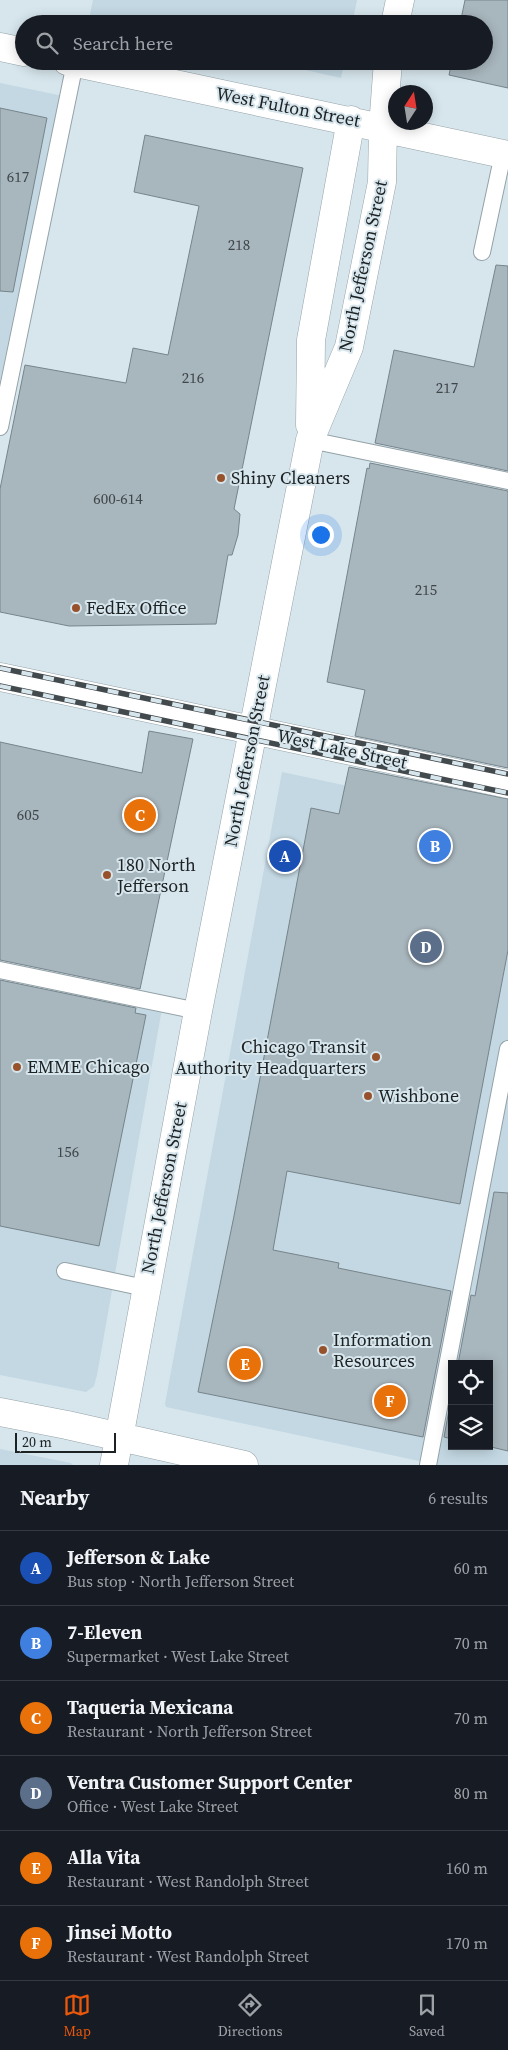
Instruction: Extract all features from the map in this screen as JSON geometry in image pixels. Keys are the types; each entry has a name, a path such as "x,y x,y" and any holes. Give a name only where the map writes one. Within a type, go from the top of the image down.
{"main road":[{"path":"397,15 400,0"},
{"path":"0,47 15,50"},
{"name":"West Fulton Street","path":"110,70 505,154"},
{"name":"North Jefferson Street","path":"114,1465 145,1288 310,440 348,347 382,182 382,127 387,70"},
{"path":"310,440 311,340 351,120"},
{"name":"West Lake Street","path":"0,677 508,784"},
{"path":"0,1412 244,1465"}],"lane":[{"path":"0,428 69,70"},
{"path":"482,252 505,154"},
{"path":"310,440 508,482"},
{"path":"0,970 198,1011"},
{"path":"428,1465 508,1049"},
{"path":"65,1272 145,1288"}],"shaded area":[{"path":"93,0 357,0 354,15 90,15"},
{"path":"305,70 343,70 341,78"},
{"path":"0,83 68,97 0,427"},
{"path":"282,772 508,820 508,1465 438,1465 166,1407 165,1404"},
{"path":"52,981 163,1003 97,1375 94,1386 86,1392 0,1375 0,1226"},
{"path":"0,1449 71,1463 73,1465 0,1465"}],"building":[{"path":"465,0 508,0 508,88 449,75 450,70 493,70 493,15 462,15"},
{"path":"0,108 47,118 13,292 0,291"},
{"path":"145,135 303,168 234,509 240,514 238,535 232,555 228,555 216,624 69,626 0,612 0,489 25,365 126,383 133,348 168,355 199,206 134,192"},
{"path":"496,265 508,266 508,471 375,443 394,350 474,367"},
{"path":"370,463 508,491 508,768 355,736 365,690 327,682 367,468 369,469"},
{"name":"180 North Jefferson","path":"149,731 193,739 140,989 0,960 0,742 142,773"},
{"name":"Chicago Transit Authority Headquarters","path":"349,767 508,799 508,950 460,1204 287,1171 273,1250 339,1263 338,1268 451,1291 423,1437 198,1392 234,1216 311,808 339,814"},
{"path":"0,980 136,1008 135,1013 146,1015 99,1246 0,1226"},
{"path":"494,1192 508,1193 508,1451 493,1447 493,1360 459,1360 471,1295 475,1296"},
{"path":"448,1416 448,1438 444,1437"}],"railway":[{"path":"0,668 508,774"},
{"path":"0,686 508,793"}],"place":[{"name":"Shiny Cleaners","path":"221,478"},
{"name":"FedEx Office","path":"76,608"},
{"name":"Taqueria Mexicana","path":"140,815"},
{"name":"7-Eleven","path":"435,846"},
{"name":"Jefferson & Lake","path":"285,856"},
{"name":"180 North Jefferson","path":"107,875"},
{"name":"Ventra Customer Support Center","path":"426,947"},
{"name":"Chicago Transit Authority Headquarters","path":"376,1057"},
{"name":"EMME Chicago","path":"17,1067"},
{"name":"Wishbone","path":"368,1096"},
{"name":"Information Resources","path":"323,1350"},
{"name":"Alla Vita","path":"245,1364"},
{"name":"Jinsei Motto","path":"390,1401"}]}
